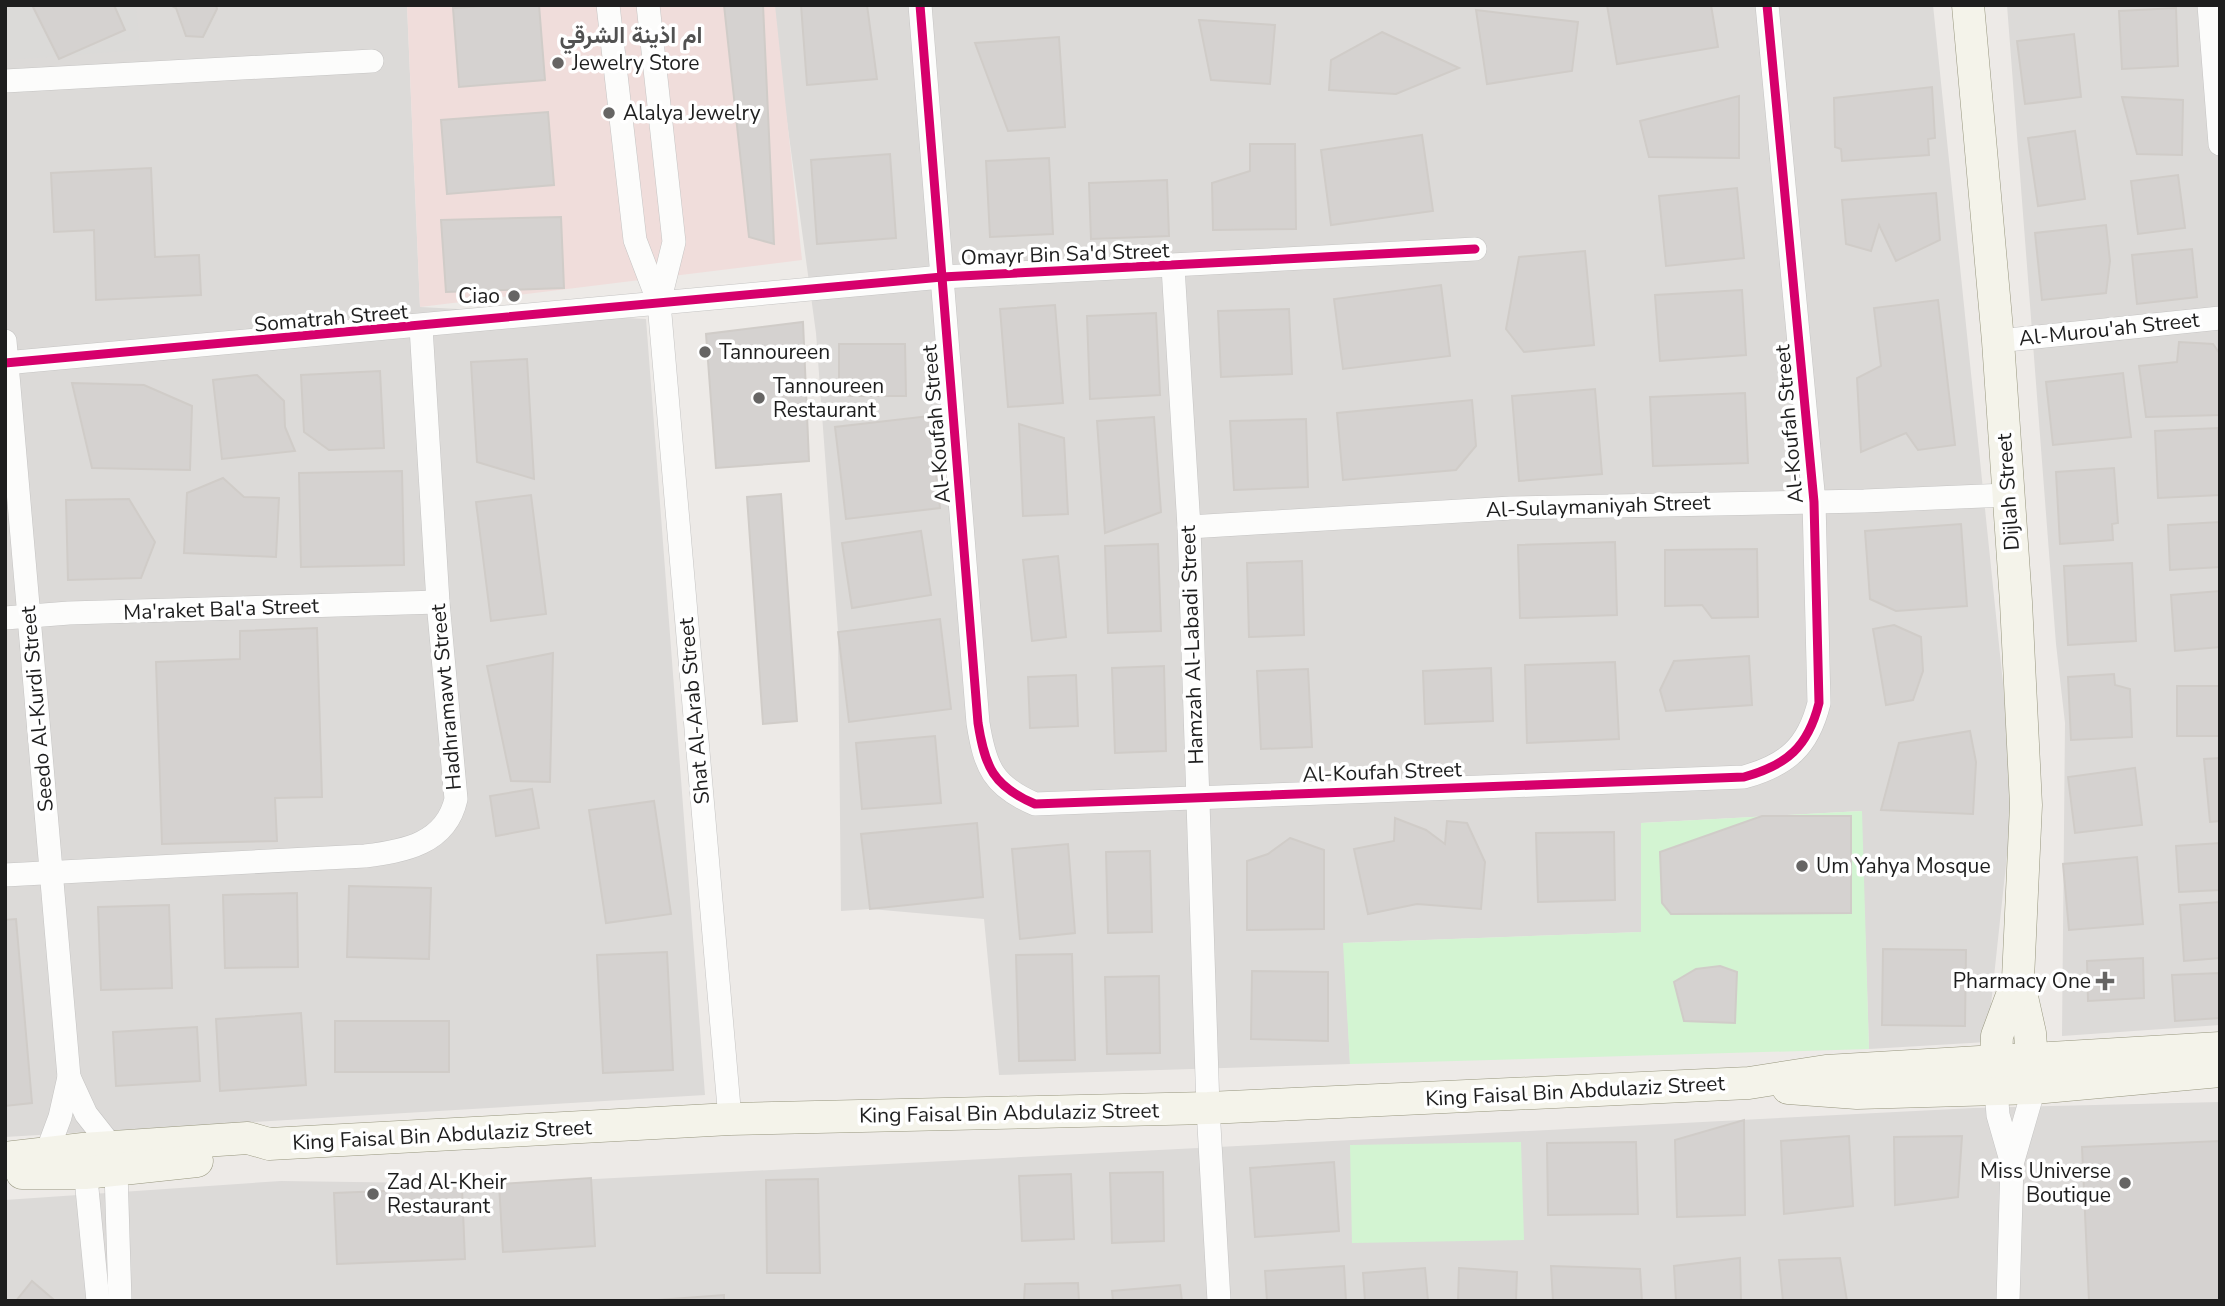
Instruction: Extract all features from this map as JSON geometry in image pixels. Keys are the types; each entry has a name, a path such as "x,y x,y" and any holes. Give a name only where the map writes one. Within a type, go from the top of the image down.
{"main road":[{"name":"Dijlah Street","path":"1968,5 1998,341 2007,495 2017,602 2026,805 2018,979 2034,1074"},
{"name":"Dijlah Street","path":"1995,1076 1997,1036 2018,979"},
{"name":"King Faisal Bin Abdulaziz Street","path":"2034,1074 2220,1048"},
{"name":"King Faisal Bin Abdulaziz Street","path":"5,1172 99,1160 250,1154 269,1144 730,1119 1208,1108 1749,1083 1826,1093 1995,1076 2220,1071"},
{"name":"King Faisal Bin Abdulaziz Street","path":"5,1158 47,1152 99,1160"}],"street":[{"name":"Shat Al-Arab Street","path":"608,5 635,240 659,303 730,1119"},
{"name":"Shat Al-Arab Street","path":"648,5 674,242 659,303"},
{"name":"Al-Koufah Street","path":"920,5 982,752 995,779 1012,794 1035,804 1744,777 1770,770 1804,741 1814,722 1819,703 1814,502 1767,5"},
{"path":"2209,5 2220,144"},
{"path":"5,81 372,61"},
{"name":"Omayr Bin Sa'd Street","path":"659,303 942,277 1173,267 1475,249"},
{"name":"Hamzah Al-Labadi Street","path":"1173,267 1189,527 1208,1108 1219,1301"},
{"name":"Somatrah Street","path":"6,356 421,327 659,303"},
{"name":"Al-Murou'ah Street","path":"1998,341 2220,318"},
{"name":"Hadhramawt Street","path":"5,875 398,852 432,838 449,821 456,799 438,603 421,327"},
{"name":"Seedo Al-Kurdi Street","path":"6,356 17,617 52,873 69,1077 60,1117 47,1152"},
{"name":"Al-Sulaymaniyah Street","path":"1189,527 1511,508 2007,495"},
{"name":"Ma'raket Bal'a Street","path":"17,617 438,603"},
{"path":"2008,1301 2012,1164 2034,1074"},
{"path":"1995,1076 2001,1127 2012,1164"},
{"name":"Seedo Al-Kurdi Street","path":"69,1077 86,1114 99,1160"},
{"path":"98,1301 99,1160"},
{"path":"99,1160 120,1301"}],"shaded area":[{"path":"5,5 407,5 420,307 646,319 705,1095 5,1137"},
{"path":"5,5 136,5 140,50 7,60"},
{"path":"407,5 775,5 802,260 420,307"},
{"path":"771,5 1933,5 2014,790 1987,1042 1869,1049 1861,811 1641,823 1642,932 1344,943 1350,1064 999,1075 984,919 871,909 841,911 838,632 816,333"},
{"path":"2007,5 2220,5 2220,1025 2062,1036 2065,723 2056,644"},
{"path":"2220,1102 2220,1301 5,1301 5,1200 281,1181 499,1184 1974,1108"}],"green space":[{"path":"1862,811 1869,1049 1350,1064 1343,943 1641,932 1641,823"},
{"path":"1521,1142 1524,1240 1352,1243 1350,1145"}],"building":[{"path":"32,5 114,5 125,30 59,59"},
{"path":"170,5 216,5 217,9 203,37 186,36 176,8"},
{"path":"539,5 545,80 459,87 453,8"},
{"path":"724,5 763,5 774,244 749,237"},
{"path":"801,5 867,5 877,79 807,85"},
{"path":"1607,5 1711,5 1718,47 1617,64"},
{"path":"2176,8 2178,66 2122,69 2119,11"},
{"path":"1476,10 1578,22 1572,71 1487,84"},
{"path":"1199,20 1275,25 1270,84 1211,80"},
{"path":"1382,32 1459,68 1396,94 1329,90 1331,60"},
{"path":"2074,34 2081,97 2025,104 2017,41"},
{"path":"1059,37 1065,127 1008,131 975,43"},
{"path":"1932,87 1935,138 1928,139 1929,155 1842,161 1841,149 1835,147 1834,98"},
{"path":"1739,96 1739,158 1649,157 1640,121"},
{"path":"2122,97 2183,100 2182,155 2137,154"},
{"path":"548,112 554,185 447,194 441,120"},
{"path":"2075,131 2085,199 2038,206 2028,138"},
{"path":"1422,135 1433,211 1331,225 1321,150"},
{"path":"1250,144 1295,144 1296,229 1213,230 1212,183 1250,171"},
{"path":"890,154 896,238 817,244 811,160"},
{"path":"1049,158 1053,234 990,237 986,161"},
{"path":"151,168 155,257 199,255 201,295 96,300 94,230 54,232 51,173"},
{"path":"2178,175 2185,228 2138,234 2131,181"},
{"path":"1167,180 1169,236 1091,239 1089,183"},
{"path":"1737,188 1744,258 1666,266 1659,196"},
{"path":"1936,193 1940,240 1896,261 1879,225 1871,251 1846,244 1842,200"},
{"path":"561,217 564,288 446,292 441,220"},
{"path":"2106,225 2110,261 2106,293 2042,300 2035,233"},
{"path":"2192,249 2197,297 2137,304 2132,255"},
{"path":"1585,251 1594,345 1524,352 1506,329 1519,257"},
{"path":"1441,285 1450,356 1343,369 1334,299"},
{"path":"1742,290 1746,355 1660,361 1655,295"},
{"path":"1938,300 1955,445 1918,450 1906,433 1861,452 1857,378 1881,366 1874,308"},
{"path":"1055,305 1063,403 1008,407 1000,309"},
{"path":"1289,309 1292,374 1221,377 1218,311"},
{"path":"1156,313 1160,395 1090,399 1087,316"},
{"name":"Tannoureen Restaurant","path":"803,322 809,461 716,468 706,334"},
{"path":"2179,342 2213,344 2220,354 2220,415 2146,417 2139,366 2177,362"},
{"path":"839,344 905,344 906,396 839,396"},
{"path":"527,359 534,479 477,462 471,362"},
{"path":"380,371 384,448 329,450 304,432 301,375"},
{"path":"2123,373 2131,437 2053,445 2046,382"},
{"path":"257,375 284,401 285,427 295,451 222,459 213,380"},
{"path":"72,383 144,385 192,406 190,470 92,468"},
{"path":"1595,389 1602,474 1519,481 1512,396"},
{"path":"1745,393 1748,463 1653,466 1650,397"},
{"path":"1472,400 1476,446 1456,470 1343,480 1337,413"},
{"path":"929,416 940,508 846,519 835,427"},
{"path":"1154,417 1161,512 1105,533 1097,421"},
{"path":"1306,419 1308,487 1234,490 1230,421"},
{"path":"1019,424 1064,438 1068,514 1023,516"},
{"path":"2218,428 2220,495 2158,498 2155,431"},
{"path":"2114,468 2118,523 2112,524 2113,540 2060,544 2056,472"},
{"path":"402,471 404,565 301,567 299,473"},
{"path":"223,478 244,497 279,498 276,557 184,553 187,493"},
{"path":"781,494 797,721 763,724 747,497"},
{"path":"531,495 546,614 491,621 476,502"},
{"path":"129,499 155,542 141,578 68,580 66,500"},
{"path":"2220,522 2220,567 2170,570 2168,525"},
{"path":"1961,524 1967,606 1896,611 1870,599 1865,531"},
{"path":"921,531 931,595 852,608 842,543"},
{"path":"1615,542 1617,615 1520,618 1518,545"},
{"path":"1158,544 1161,631 1108,633 1105,546"},
{"path":"1757,549 1758,617 1712,618 1702,605 1665,606 1665,550"},
{"path":"1058,556 1066,637 1032,641 1023,560"},
{"path":"1302,561 1304,635 1249,637 1247,563"},
{"path":"2132,563 2136,641 2068,645 2064,566"},
{"path":"2220,591 2220,647 2175,651 2171,595"},
{"path":"940,619 951,709 849,722 838,632"},
{"path":"1894,625 1921,637 1923,671 1913,700 1886,705 1873,629"},
{"path":"317,628 322,797 275,798 277,841 162,844 156,662 240,659 240,631"},
{"path":"553,653 550,782 511,781 487,666"},
{"path":"1749,656 1752,705 1666,711 1660,690 1674,661"},
{"path":"1615,662 1619,739 1527,743 1525,665"},
{"path":"1164,666 1166,751 1115,753 1112,668"},
{"path":"1491,668 1493,721 1425,724 1423,671"},
{"path":"1308,669 1312,747 1261,749 1257,671"},
{"path":"2114,674 2115,685 2130,689 2132,737 2071,740 2068,677"},
{"path":"1076,675 1078,726 1030,728 1028,677"},
{"path":"2177,686 2220,686 2220,736 2177,736"},
{"path":"1970,731 1976,762 1973,814 1881,810 1899,743"},
{"path":"935,736 941,803 862,809 856,743"},
{"path":"2220,758 2220,821 2210,822 2204,759"},
{"path":"2135,768 2142,825 2075,833 2068,777"},
{"path":"532,789 539,828 496,836 490,796"},
{"path":"654,801 671,914 606,923 589,810"},
{"path":"1762,816 1851,816 1851,913 1671,914 1662,903 1660,852"},
{"path":"1395,818 1426,830 1445,844 1447,821 1467,823 1485,862 1481,909 1417,904 1368,914 1354,849 1394,841"},
{"path":"977,823 983,897 870,909 861,834"},
{"path":"1614,832 1615,900 1538,902 1536,833"},
{"path":"1290,838 1324,850 1324,929 1247,930 1247,861 1268,854"},
{"path":"2220,843 2220,890 2179,892 2176,846"},
{"path":"1068,844 1075,933 1020,939 1012,849"},
{"path":"1150,851 1152,932 1108,933 1106,852"},
{"path":"2137,857 2143,924 2069,930 2063,864"},
{"path":"349,886 431,888 429,959 347,957"},
{"path":"297,893 298,967 225,968 223,895"},
{"path":"2220,902 2220,958 2184,961 2180,905"},
{"path":"169,905 172,988 101,990 98,907"},
{"path":"16,919 32,1103 5,1106 5,920"},
{"path":"1883,949 1966,950 1965,1026 1882,1025"},
{"path":"667,952 673,1070 603,1073 597,955"},
{"path":"1072,954 1075,1060 1019,1061 1016,955"},
{"path":"2143,958 2144,998 2088,1001 2087,961"},
{"path":"1720,966 1737,972 1735,1023 1684,1021 1674,982 1696,969"},
{"path":"1252,971 1328,972 1328,1041 1251,1039"},
{"path":"2220,973 2220,1018 2175,1021 2172,975"},
{"path":"1159,976 1160,1053 1107,1054 1105,977"},
{"path":"301,1013 306,1085 220,1091 216,1019"},
{"path":"335,1021 449,1021 449,1072 335,1072"},
{"path":"197,1027 200,1081 116,1086 113,1032"},
{"path":"1744,1120 1745,1215 1677,1217 1675,1140"},
{"path":"1849,1136 1853,1206 1784,1214 1781,1141"},
{"path":"1962,1136 1958,1197 1895,1205 1894,1137"},
{"path":"2220,1141 2220,1301 2089,1301 2082,1147"},
{"path":"1636,1142 1638,1214 1548,1215 1547,1143"},
{"path":"1334,1162 1339,1231 1255,1237 1250,1168"},
{"path":"1163,1172 1164,1241 1112,1243 1110,1173"},
{"path":"1071,1174 1074,1239 1022,1241 1019,1176"},
{"path":"591,1178 595,1246 503,1252 499,1184"},
{"path":"818,1179 820,1273 767,1273 766,1180"},
{"path":"462,1188 465,1259 337,1264 334,1193"},
{"path":"1740,1258 1741,1301 1676,1301 1674,1266"},
{"path":"1840,1258 1847,1301 1783,1301 1779,1260"},
{"path":"1344,1266 1346,1301 1267,1301 1265,1271"},
{"path":"1551,1266 1640,1269 1642,1301 1553,1301"},
{"path":"1425,1268 1428,1301 1365,1301 1363,1273"},
{"path":"1459,1268 1517,1272 1516,1301 1458,1301"},
{"path":"32,1281 53,1299 52,1301 16,1301"},
{"path":"1078,1283 1079,1301 1024,1301 1025,1284"},
{"path":"1180,1285 1182,1301 1113,1301 1112,1291"},
{"path":"724,1295 724,1301 644,1301"}],"cycle path":[{"path":"920,5 978,723 984,752 993,773 1009,790 1035,804 1744,777 1772,767 1794,752 1809,731 1819,703 1814,502 1767,5"},
{"path":"5,363 942,277 1475,249"}],"place":[{"name":"Jewelry Store","path":"558,63"},
{"name":"Alalya Jewelry","path":"609,113"},
{"name":"Ciao","path":"514,296"},
{"name":"Tannoureen","path":"705,352"},
{"name":"Tannoureen Restaurant","path":"759,398"},
{"name":"Um Yahya Mosque","path":"1802,866"},
{"name":"Pharmacy One","path":"2105,981"},
{"name":"Miss Universe Boutique","path":"2125,1183"},
{"name":"Zad Al-Kheir Restaurant","path":"373,1194"}],"district":[{"name":"ام اذينة الشرقي","path":"631,35"}]}
